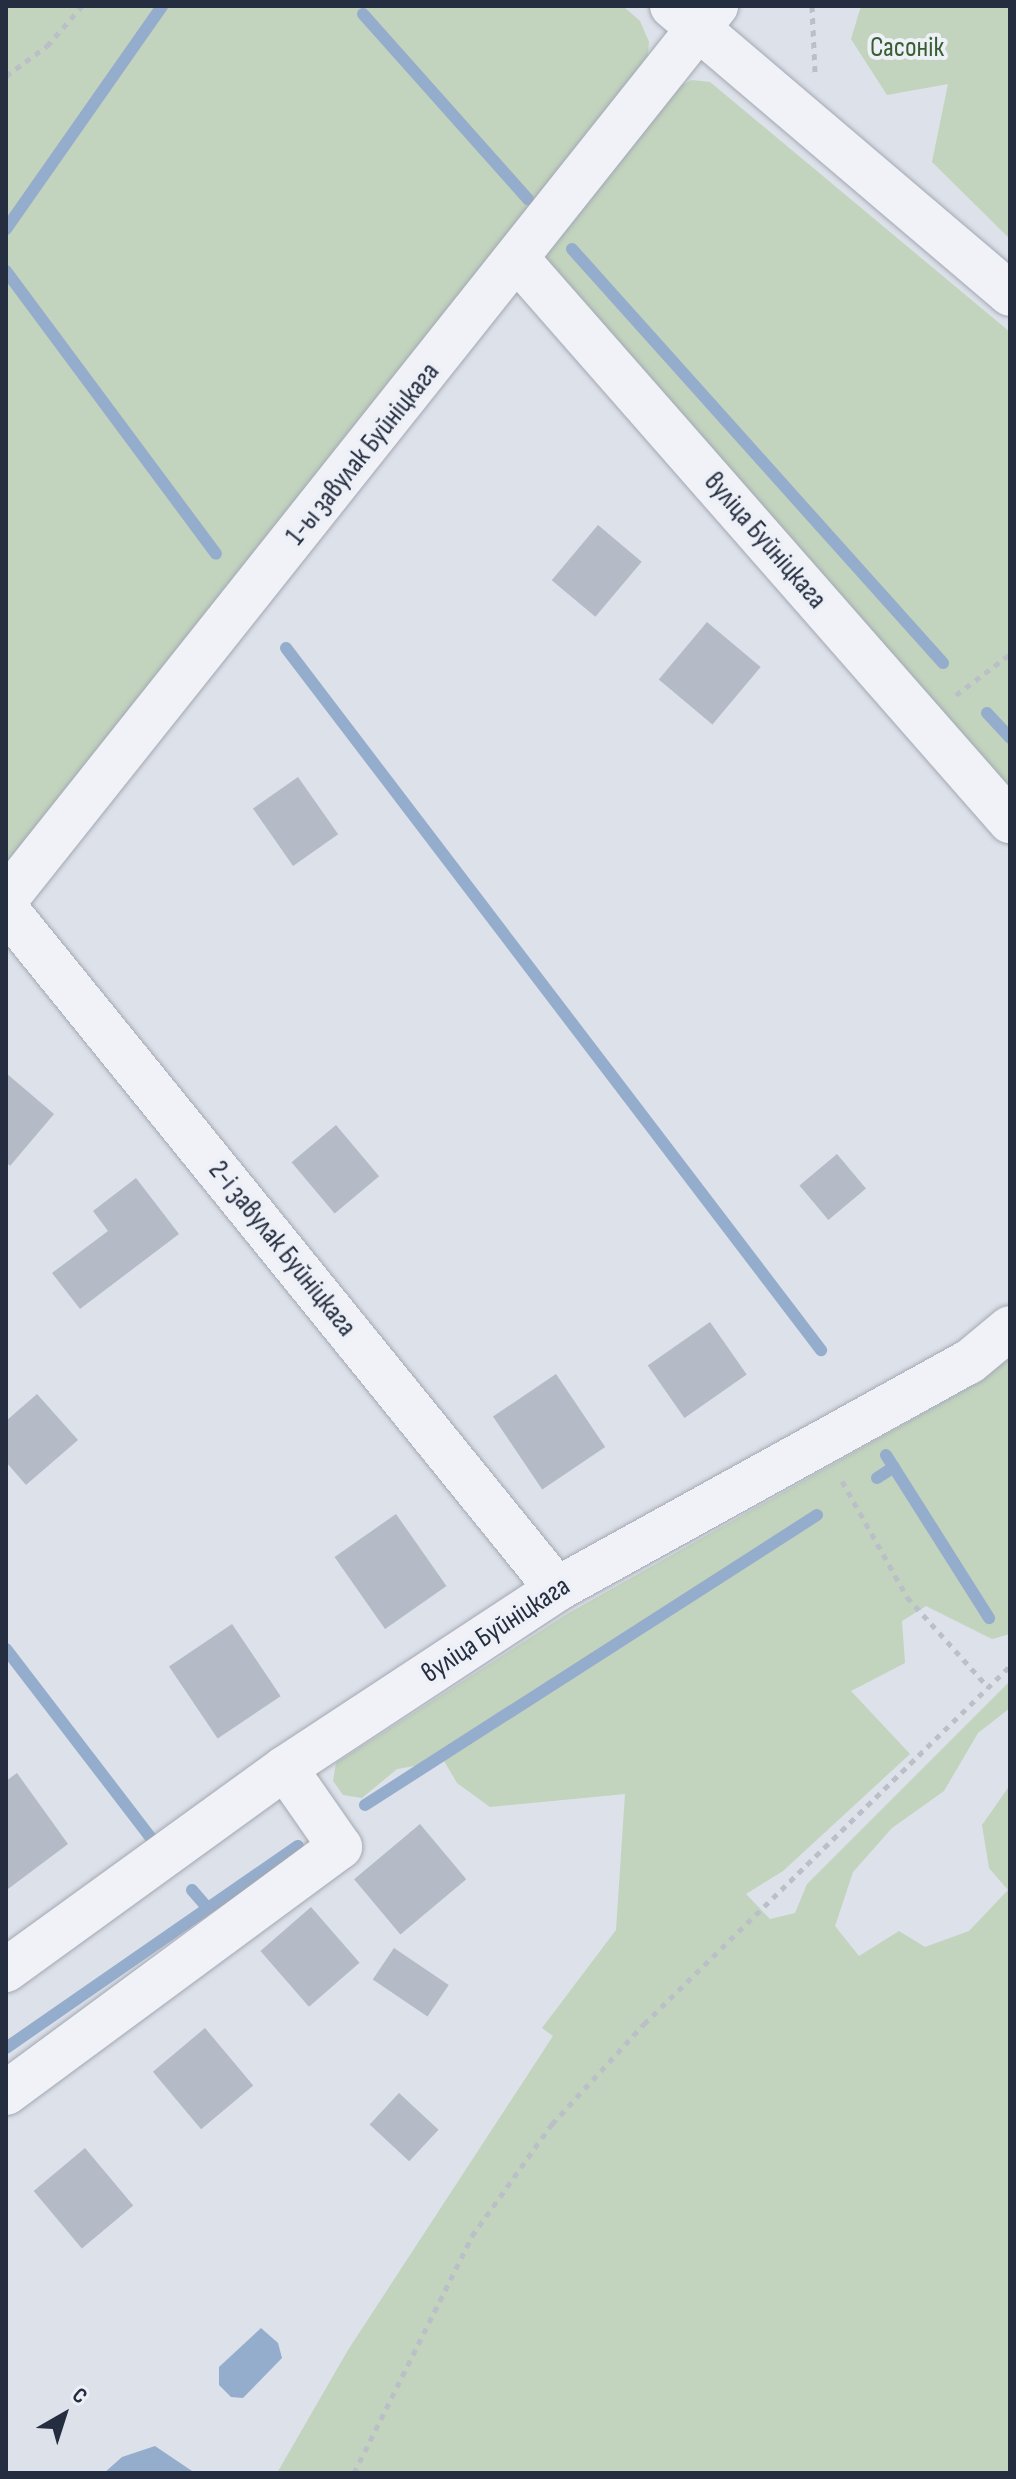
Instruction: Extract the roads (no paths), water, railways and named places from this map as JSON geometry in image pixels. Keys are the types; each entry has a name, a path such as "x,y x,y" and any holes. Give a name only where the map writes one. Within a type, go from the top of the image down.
{"street":[{"name":"1-ы завулак Буйніцкага","path":"6,899 519,261 696,14"},
{"path":"696,14 1010,294"},
{"name":"вуліца Буйніцкага","path":"519,261 1010,821"},
{"name":"2-і завулак Буйніцкага","path":"6,909 557,1589"},
{"name":"вуліца Буйніцкага","path":"6,1970 285,1768 557,1589 969,1362 1010,1328"},
{"path":"6,2093 340,1847 285,1768"}],"water":[{"path":"261,2328 278,2343 282,2358 243,2398 231,2397 219,2385 219,2367"},
{"path":"155,2446 195,2473 104,2473 122,2457"}],"waterway":[{"path":"6,229 162,6"},
{"path":"363,14 528,199"},
{"path":"572,249 943,663"},
{"path":"6,271 216,554"},
{"path":"286,648 821,1350"},
{"path":"987,713 1010,738"},
{"path":"886,1455 989,1618"},
{"path":"877,1478 894,1467"},
{"path":"365,1805 817,1515"},
{"path":"6,1649 151,1838"},
{"path":"6,2048 298,1846"},
{"path":"192,1890 206,1906"}],"park label":[{"name":"Сасонік","path":"907,48"}]}
